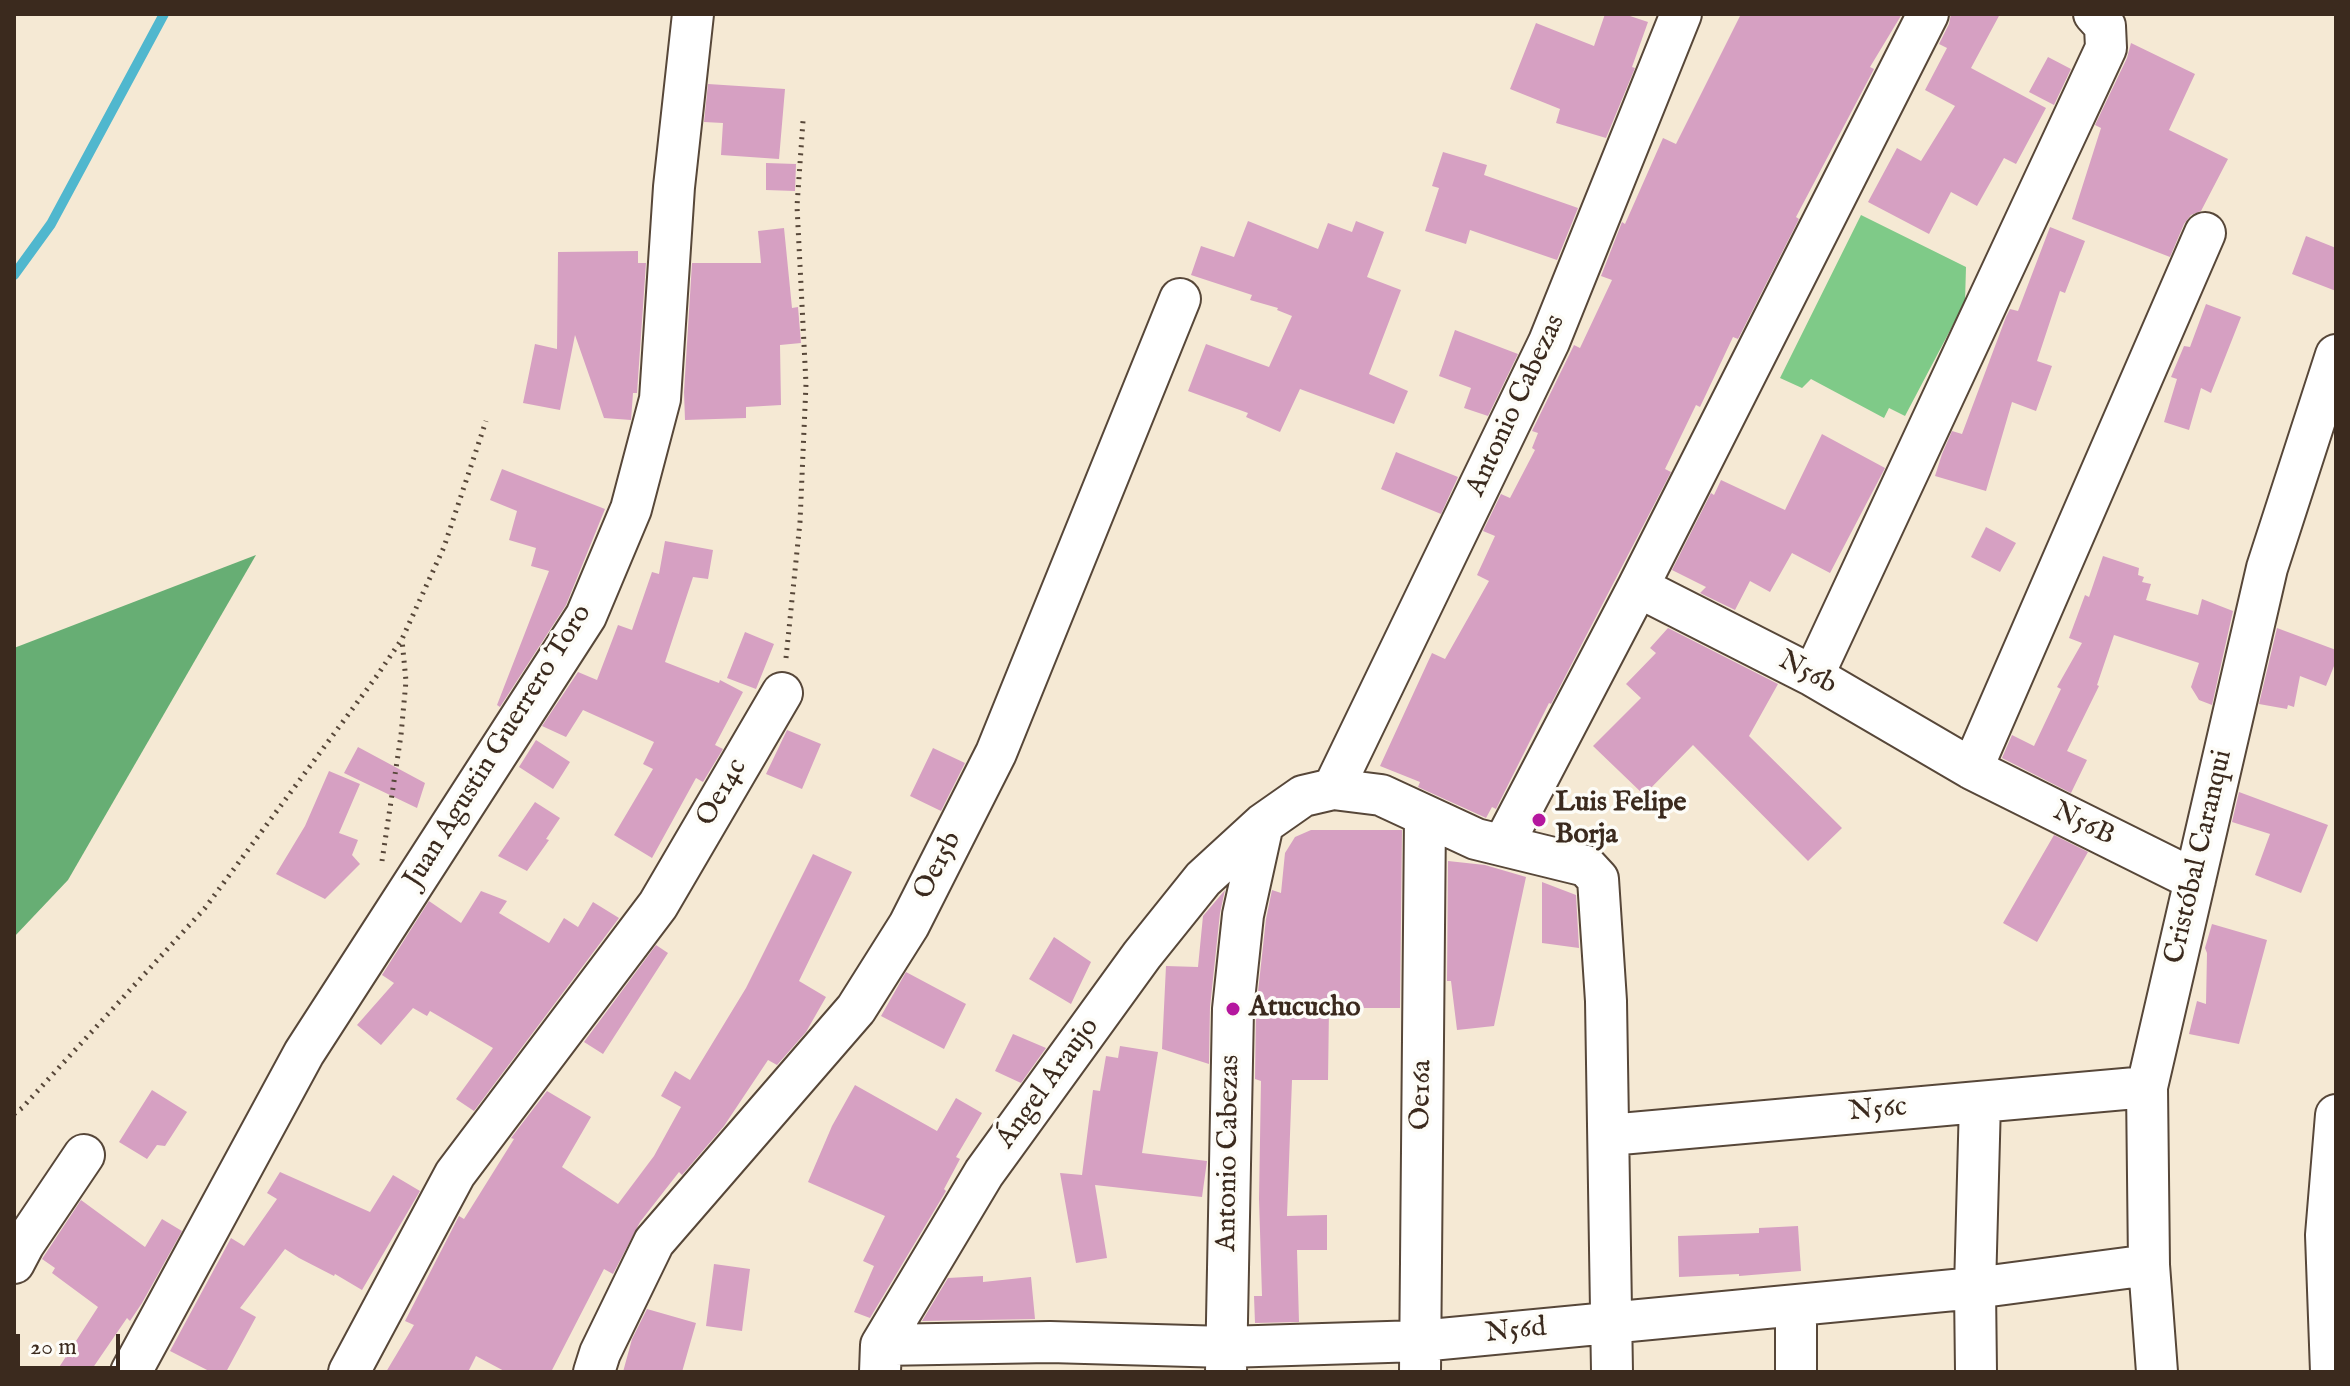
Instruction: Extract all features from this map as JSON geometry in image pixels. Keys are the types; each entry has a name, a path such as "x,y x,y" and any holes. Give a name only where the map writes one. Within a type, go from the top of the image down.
{"street":[{"name":"Juan Agustin Guerrero Toro","path":"131,1372 304,1053 586,616 631,509 660,399 674,187 693,14"},
{"name":"Antonio Cabezas","path":"1333,789 1549,342 1681,14"},
{"path":"1503,845 1638,587 1928,14"},
{"path":"1813,676 2100,31"},
{"path":"1972,769 2205,233"},
{"name":"Oe15b","path":"594,1372 600,1353 654,1242 856,1009 909,925 996,753 1180,299"},
{"name":"Cristóbal Caranqui","path":"2157,1372 2149,1265 2147,1087 2267,568 2336,355"},
{"name":"N56b","path":"1638,587 1813,676 1972,769"},
{"name":"Oe14c","path":"349,1372 455,1174 658,905 782,693"},
{"name":"N56B","path":"1972,769 2195,880"},
{"path":"1263,824 1303,796 1333,789 1381,795 1476,839 1586,866 1598,879 1606,1001 1612,1372"},
{"name":"Oe16a","path":"1420,1357 1425,817"},
{"name":"Antonio Cabezas","path":"1226,1360 1233,1009 1243,915 1263,824"},
{"name":"Ángel Araujo","path":"880,1359 984,1173 1133,968 1203,879 1263,824"},
{"name":"N56c","path":"1609,1135 2147,1087"},
{"path":"1976,1372 1980,1102"},
{"path":"2331,1372 2326,1235 2336,1115"},
{"path":"19,1254 84,1155"},
{"name":"N56d","path":"880,1359 1420,1357 1611,1323 1975,1288 2149,1265"},
{"path":"1796,1307 1796,1372"}],"path":[{"path":"782,693 800,522 806,384 797,206 803,121"},
{"path":"14,1114 205,908 402,639 444,547 486,421"},
{"path":"381,867 406,681 402,639"}],"green space":[{"path":"1861,215 1966,267 1965,302 1905,416 1889,408 1884,418 1811,379 1802,388 1780,378"},
{"path":"256,555 68,880 14,937 14,648"}],"building":[{"path":"1605,14 1624,14 1648,22 1632,67 1635,68 1606,138 1556,123 1560,109 1510,89 1536,23 1594,46"},
{"path":"1741,14 1902,14 1870,67 1874,69 1796,217 1799,219 1738,339 1733,337 1700,407 1696,405 1665,469 1671,472 1551,704 1496,809 1492,807 1486,818 1418,787 1420,782 1380,766 1432,653 1445,659 1489,581 1477,575 1495,536 1483,531 1501,494 1510,498 1535,450 1532,448 1538,433 1532,431 1574,345 1580,348 1612,280 1601,276 1622,222 1625,224 1663,138 1676,144"},
{"path":"1951,14 2000,14 1971,68 2046,108 2016,164 2004,158 1977,206 1951,192 1929,234 1868,202 1897,148 1921,161 1955,106 1925,90 1947,48 1939,44"},
{"path":"2131,43 2195,74 2169,130 2228,159 2201,211 2191,215 2184,224 2170,257 2072,219 2101,128 2095,125"},
{"path":"2048,57 2071,69 2054,105 2029,92"},
{"path":"708,84 785,89 779,159 721,155 723,123 704,122"},
{"path":"1443,152 1487,165 1484,175 1578,208 1557,260 1470,230 1466,244 1425,231 1439,188 1432,186"},
{"path":"766,163 796,164 795,191 766,190"},
{"path":"1248,221 1318,249 1328,223 1352,232 1356,221 1384,232 1367,277 1401,290 1369,374 1408,391 1394,424 1300,389 1280,432 1246,417 1248,413 1188,391 1206,344 1269,367 1292,316 1278,308 1250,300 1252,295 1191,275 1201,246 1234,257"},
{"path":"2050,227 2085,241 2065,293 2060,291 2037,361 2052,366 2036,411 2012,402 1986,491 1935,476 1952,431 1962,434 2006,317 2010,309 2018,311"},
{"path":"784,228 792,308 798,307 801,343 780,345 781,405 746,407 746,418 685,420 692,263 761,263 758,231"},
{"path":"2306,236 2336,248 2336,291 2292,274"},
{"path":"638,251 638,263 646,263 637,393 633,393 631,420 604,418 575,335 560,410 523,403 535,344 557,349 558,252"},
{"path":"2206,304 2241,317 2211,393 2201,388 2189,430 2164,422 2177,379 2171,377 2184,346 2190,347"},
{"path":"1455,330 1518,354 1488,416 1464,408 1471,388 1439,376"},
{"path":"1822,434 1885,468 1830,573 1792,553 1770,592 1750,581 1735,610 1700,593 1706,587 1672,570 1711,493 1714,495 1721,480 1785,510"},
{"path":"1396,452 1458,477 1441,514 1381,489"},
{"path":"502,469 605,509 566,605 500,707 497,705 549,571 531,566 536,548 509,540 517,511 490,500"},
{"path":"1986,527 2016,543 2000,572 1971,557"},
{"path":"665,541 713,550 708,579 693,577 665,662 719,683 720,680 743,692 715,745 723,749 703,782 696,778 652,858 614,835 653,769 643,764 654,742 583,710 566,737 542,726 578,672 597,680 618,625 632,630 652,572 659,574"},
{"path":"2103,556 2139,568 2138,575 2144,577 2142,582 2151,584 2146,600 2198,615 2202,599 2233,611 2212,705 2199,700 2191,687 2199,663 2114,635 2099,686 2067,751 2087,760 2071,793 2002,758 2012,735 2034,746 2061,689 2057,687 2082,643 2069,638 2085,595 2089,597"},
{"path":"1668,628 1778,684 1749,736 1842,828 1808,861 1693,745 1644,795 1593,746 1641,698 1626,684 1656,653 1650,648"},
{"path":"2277,628 2336,650 2336,661 2326,686 2300,676 2294,707 2288,705 2287,709 2259,704"},
{"path":"745,632 774,644 756,689 727,678"},
{"path":"787,730 821,744 802,789 766,774"},
{"path":"536,740 570,762 553,789 519,767"},
{"path":"358,747 425,783 417,808 344,773"},
{"path":"933,748 965,763 941,811 910,796"},
{"path":"329,771 360,784 339,833 358,840 352,855 360,864 325,899 276,874 305,826"},
{"path":"2239,792 2328,825 2301,893 2255,875 2270,834 2232,822"},
{"path":"535,802 560,818 527,871 498,856"},
{"path":"1311,830 1402,830 1400,1008 1329,1008 1328,1080 1292,1080 1287,1216 1327,1215 1327,1250 1297,1250 1299,1322 1255,1323 1254,1296 1262,1296 1259,1199 1261,1081 1255,1079 1256,1010 1266,919 1272,890 1281,893 1285,853 1295,837"},
{"path":"2054,835 2088,852 2037,942 2003,923"},
{"path":"813,854 852,872 799,981 826,997 806,1032 777,1065 768,1060 724,1126 682,1175 679,1172 640,1222 613,1274 604,1269 551,1372 506,1372 476,1356 468,1372 386,1372 414,1325 405,1321 459,1216 464,1219 514,1139 511,1138 547,1091 591,1117 562,1167 618,1204 654,1156 681,1107 661,1096 675,1071 690,1080 746,988"},
{"path":"1448,861 1485,865 1526,877 1494,1026 1457,1030 1451,981 1447,981"},
{"path":"1542,882 1576,895 1579,948 1542,943"},
{"path":"1225,890 1210,1007 1209,1064 1162,1049 1166,966 1198,967 1203,916"},
{"path":"481,891 507,901 499,913 549,943 564,918 578,927 593,902 619,918 474,1111 456,1099 493,1048 430,1011 427,1016 413,1008 381,1045 357,1025 394,983 382,975 429,901 461,923"},
{"path":"2212,924 2267,940 2239,1044 2189,1034 2197,1001 2206,1004 2205,948"},
{"path":"1054,937 1091,962 1071,1004 1029,979"},
{"path":"656,945 668,953 603,1054 584,1042"},
{"path":"906,972 966,1004 944,1049 881,1016"},
{"path":"1013,1034 1046,1048 1021,1083 995,1071"},
{"path":"1120,1046 1158,1052 1142,1153 1207,1161 1202,1197 1095,1185 1107,1258 1076,1263 1060,1173 1082,1175 1093,1090 1100,1091 1106,1056 1118,1058"},
{"path":"855,1085 937,1131 956,1098 982,1113 956,1157 960,1159 944,1189 946,1191 870,1318 854,1312 874,1266 863,1261 885,1216 808,1182 832,1126"},
{"path":"152,1090 187,1112 165,1146 157,1145 147,1159 119,1142"},
{"path":"280,1172 370,1212 393,1175 420,1191 362,1290 285,1249 240,1308 256,1317 226,1372 211,1372 170,1351 231,1238 244,1246 277,1199 267,1193"},
{"path":"81,1200 145,1247 162,1219 182,1231 142,1303 130,1321 127,1318 90,1372 56,1372 98,1307 52,1273 55,1268 42,1259"},
{"path":"1798,1226 1801,1271 1679,1277 1678,1236 1759,1233 1759,1228"},
{"path":"714,1264 750,1269 742,1331 706,1326"},
{"path":"983,1276 983,1282 1031,1277 1035,1319 922,1321 948,1278"},
{"path":"647,1309 696,1323 682,1372 623,1372 632,1339"}],"waterway":[{"path":"14,275 51,224 164,14"}],"place":[{"name":"Luis Felipe Borja","path":"1539,820"},
{"name":"Atucucho","path":"1233,1009"}]}
